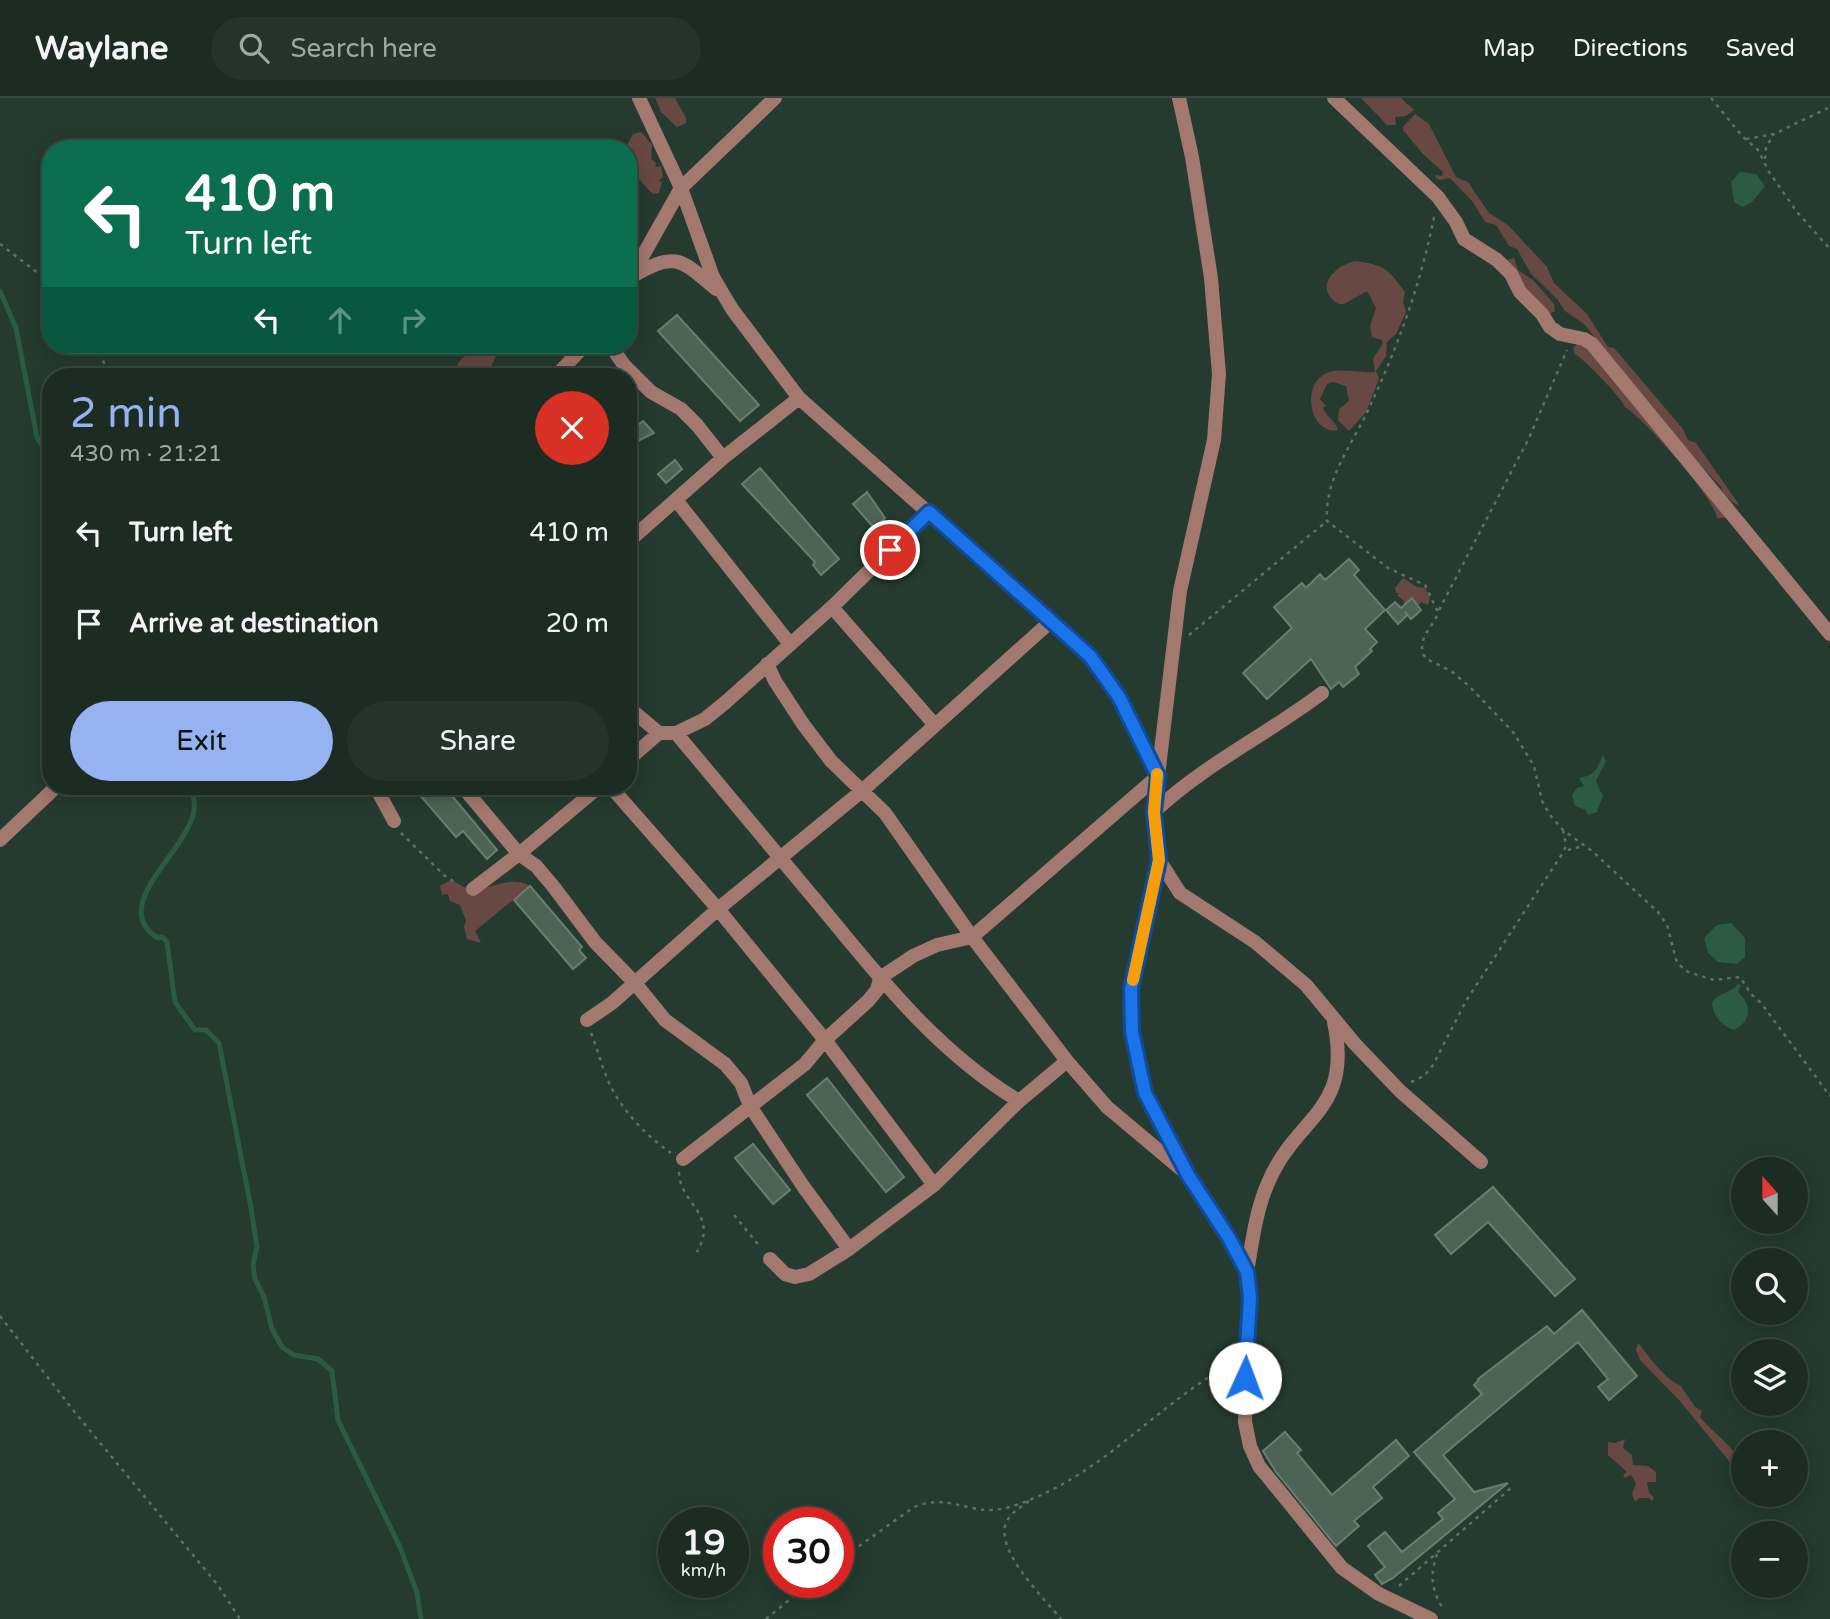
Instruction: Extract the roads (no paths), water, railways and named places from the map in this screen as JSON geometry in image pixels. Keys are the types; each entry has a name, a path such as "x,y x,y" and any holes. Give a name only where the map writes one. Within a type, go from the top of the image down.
{"street":[{"path":"639,98 681,188 713,276 725,297 799,398 1090,656 1119,697 1158,776"},
{"path":"637,266 681,188 775,98"},
{"path":"1179,98 1192,157 1212,278 1219,374 1214,440 1180,591 1154,812 1159,860 1131,989 1132,1032 1145,1093 1188,1175 1229,1238 1247,1272"},
{"path":"1334,98 1438,197 1456,222 1464,239 1497,260 1511,274 1520,292 1542,314 1550,327 1592,344 1830,634"},
{"path":"637,275 657,262 670,260 694,269 725,297"},
{"path":"563,368 577,354"},
{"path":"616,354 627,368"},
{"path":"637,378 651,392 681,409 723,458"},
{"path":"637,534 723,458 799,398"},
{"path":"676,500 790,644"},
{"path":"637,715 659,733 676,733 705,719 832,607 929,512"},
{"path":"832,607 934,724"},
{"path":"587,1020 612,1003 718,909 863,790 1050,622"},
{"path":"768,664 775,681 803,724 831,761 885,813 972,937 1067,1061 1107,1107 1188,1175"},
{"path":"1154,812 1174,792 1284,721 1322,693"},
{"path":"637,752 659,733"},
{"path":"676,733 880,978 931,1033 984,1080 1019,1101"},
{"path":"683,1159 805,1064 825,1040 868,1002 877,990 880,978 913,956 937,945 972,937 1158,776"},
{"path":"0,840 48,795"},
{"path":"380,795 394,821"},
{"path":"470,795 520,854 536,866 595,942 634,982 665,1020 725,1064 741,1083 750,1106 803,1186 849,1248"},
{"path":"473,889 520,854 589,795"},
{"path":"618,795 718,909 825,1040 934,1185"},
{"path":"1159,860 1180,893 1255,942 1306,985 1390,1081 1482,1162"},
{"path":"1333,1017 1339,1046 1339,1071 1332,1092 1282,1157 1267,1183 1247,1272 1250,1298 1245,1422 1250,1446 1259,1466 1342,1568 1378,1594 1431,1619"},
{"path":"770,1259 785,1274 795,1277 809,1274 849,1248 934,1185 1019,1101 1067,1061"}],"waterway":[{"path":"0,291 16,328 37,437 42,446"},
{"path":"192,795 193,813 186,831 148,889 142,907 144,924 158,938 162,937 167,942 175,1002 195,1030 206,1030 219,1043 257,1247 253,1265 255,1279 264,1297 272,1329 282,1347 294,1355 318,1359 332,1371 338,1420 400,1547 417,1593 421,1619"}]}
